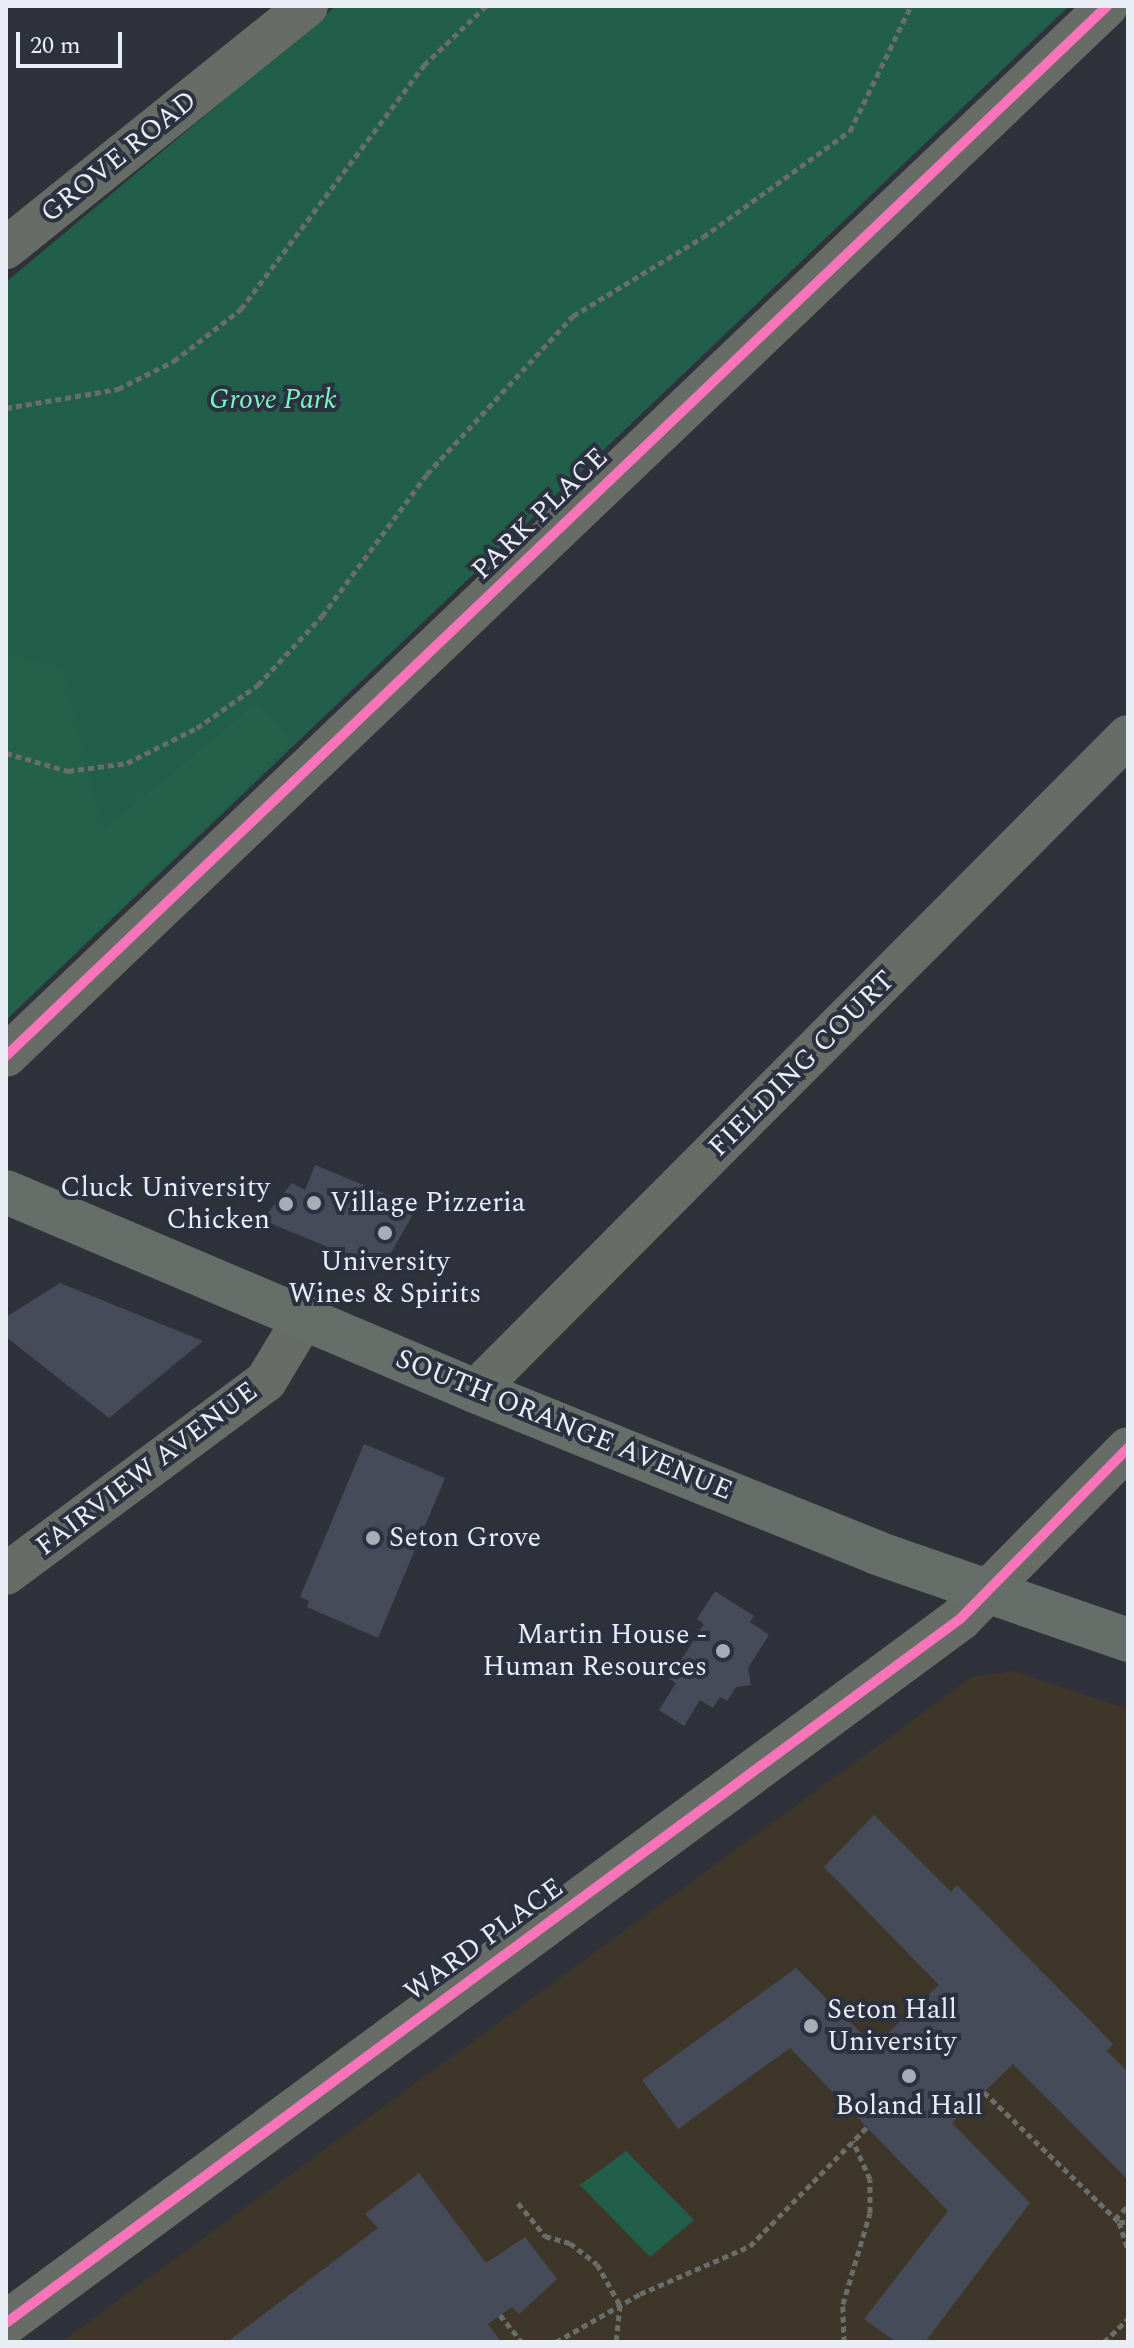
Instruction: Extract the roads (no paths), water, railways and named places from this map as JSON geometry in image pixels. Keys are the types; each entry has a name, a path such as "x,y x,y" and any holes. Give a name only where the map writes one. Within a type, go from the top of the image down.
{"main road":[{"name":"SOUTH ORANGE AVENUE","path":"6,1192 305,1316 475,1391 986,1592 1128,1640"}],"street":[{"name":"GROVE ROAD","path":"6,248 307,6"},
{"name":"PARK PLACE","path":"6,1056 1107,6"},
{"name":"FIELDING COURT","path":"475,1391 1128,736"},
{"name":"FAIRVIEW AVENUE","path":"6,1574 266,1381 305,1316"},
{"path":"986,1592 1128,1448"},
{"name":"WARD PLACE","path":"6,2323 960,1619 986,1592"}],"place":[{"name":"Village Pizzeria","path":"314,1203"},
{"name":"Cluck University Chicken","path":"286,1204"},
{"name":"University Wines & Spirits","path":"385,1233"},
{"name":"Seton Grove","path":"373,1538"},
{"name":"Martin House - Human Resources","path":"723,1651"},
{"name":"Seton Hall University","path":"811,2026"},
{"name":"Boland Hall","path":"909,2076"}],"park label":[{"name":"Grove Park","path":"273,400"}]}
